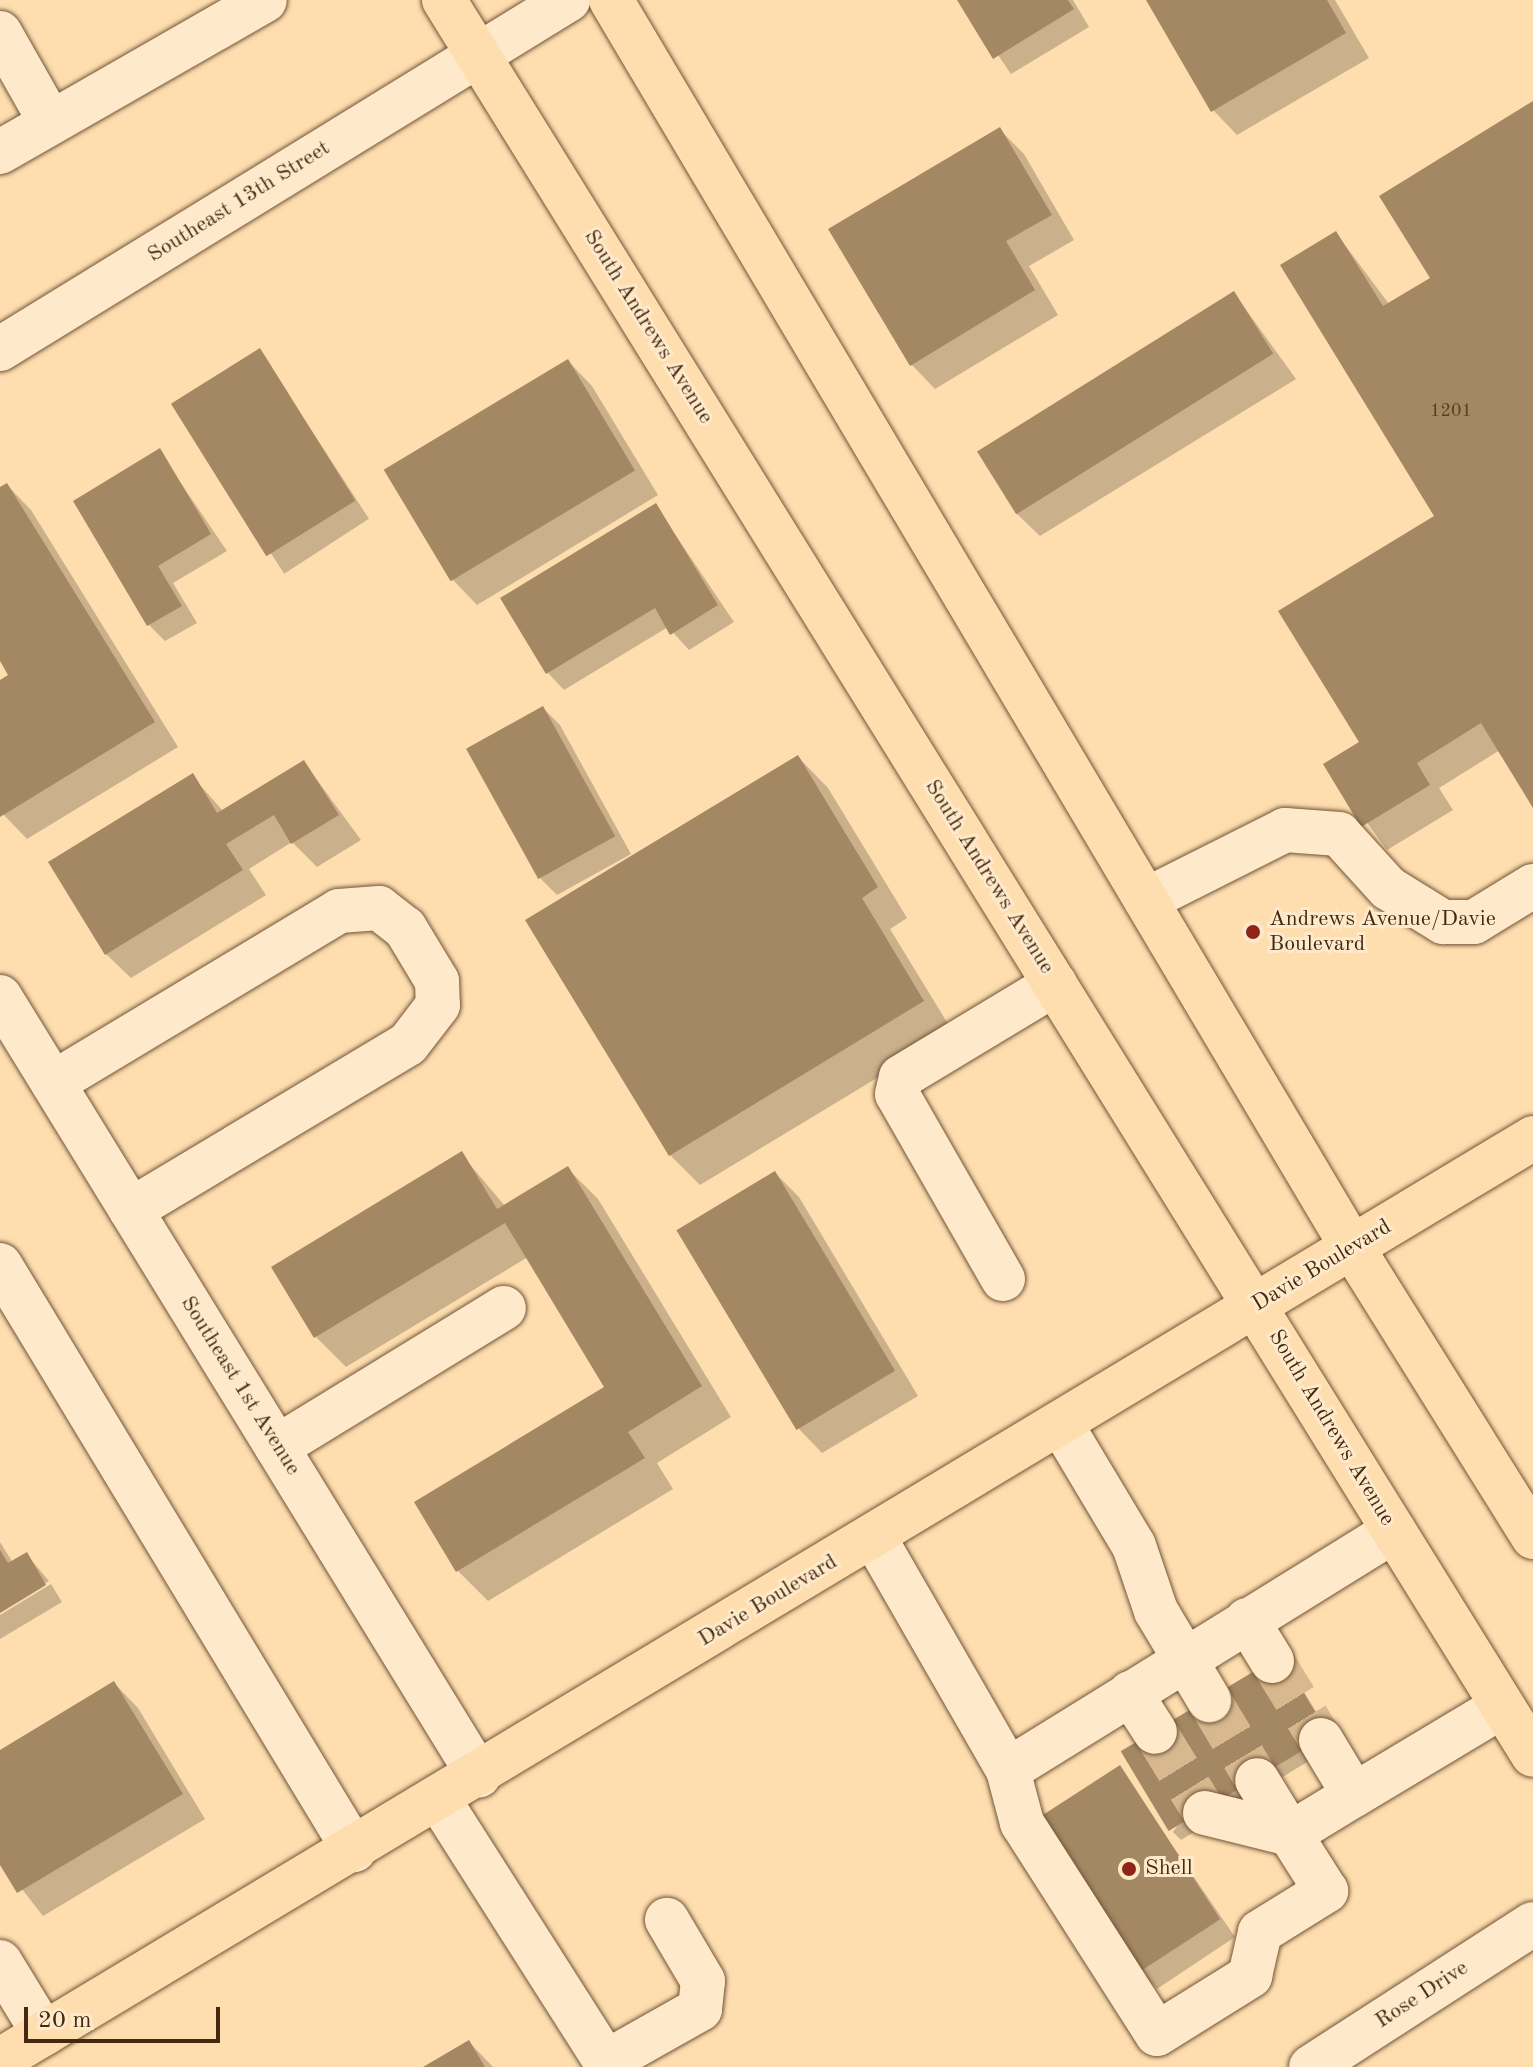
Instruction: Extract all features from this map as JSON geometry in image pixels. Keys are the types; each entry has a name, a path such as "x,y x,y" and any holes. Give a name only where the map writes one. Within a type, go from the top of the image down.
{"main road":[{"name":"South Andrews Avenue","path":"444,0 1533,1755"},
{"path":"611,0 1352,1247 1533,1537"},
{"name":"Davie Boulevard","path":"0,2060 479,1776 1533,1138"}],"street":[{"path":"0,152 265,0"},
{"name":"Southeast 13th Street","path":"0,349 568,0"},
{"path":"0,33 51,123"},
{"path":"1146,900 1285,830 1339,834 1388,888 1443,922 1474,922 1533,886"},
{"path":"53,1083 339,911 379,908 405,928 437,981 438,1005 408,1044 131,1210"},
{"path":"1003,1279 897,1094 901,1077 1055,984"},
{"name":"Southeast 1st Avenue","path":"0,997 479,1776"},
{"path":"0,1265 354,1850"},
{"path":"277,1447 504,1308"},
{"path":"1061,1424 1134,1546 1183,1660 1209,1700"},
{"path":"1008,1770 1394,1531"},
{"path":"874,1537 1008,1770 1022,1823 1157,2034 1250,1976 1260,1932 1326,1891 1257,1780"},
{"path":"1247,1620 1272,1661"},
{"path":"1130,1693 1155,1732"},
{"path":"1205,1813 1290,1834 1501,1707"},
{"path":"1321,1740 1354,1795"},
{"path":"439,1800 606,2062 700,2009 703,1981 667,1920"},
{"name":"Rose Drive","path":"1311,2067 1533,1924"},
{"path":"0,1962 44,2034"}],"building":[{"path":"957,0 1068,0 1074,9 993,59"},
{"path":"1146,0 1327,0 1346,33 1211,112"},
{"path":"1533,101 1533,808 1481,723 1417,763 1430,785 1361,827 1323,764 1359,742 1278,611 1434,516 1280,265 1336,231 1383,306 1430,278 1379,196"},
{"path":"1000,127 1052,215 1006,241 1035,290 910,366 828,229"},
{"path":"1234,291 1273,354 1016,514 977,452"},
{"path":"260,348 355,501 266,556 171,404"},
{"path":"568,359 635,470 451,581 384,470"},
{"path":"160,448 211,534 158,566 182,606 147,626 73,501"},
{"path":"7,483 155,722 0,817 0,680 8,675 0,661 0,487"},
{"path":"656,503 718,605 670,635 655,608 546,674 500,598"},
{"path":"543,706 615,836 538,879 466,749"},
{"path":"798,755 878,887 862,898 924,1001 669,1156 525,920"},
{"path":"304,760 339,815 291,844 274,815 226,844 243,870 105,955 48,862 193,773 217,813"},
{"path":"462,1151 497,1209 568,1166 702,1386 628,1432 645,1458 456,1572 414,1502 604,1387 505,1223 314,1338 271,1267"},
{"path":"775,1171 895,1371 796,1430 676,1230"},
{"path":"0,1550 8,1563 27,1552 46,1585 0,1613"},
{"path":"1281,1655 1329,1735 1169,1831 1121,1751"},
{"path":"114,1681 183,1794 17,1893 0,1865 0,1750"},
{"name":"Shell","path":"1120,1765 1220,1919 1138,1973 1038,1818"},
{"path":"469,2040 485,2067 423,2067"}],"tunnel":[{"path":"1272,1661 1321,1740"},
{"path":"1209,1700 1257,1780"},
{"path":"1155,1732 1205,1813"}],"place":[{"name":"Andrews Avenue/Davie Boulevard","path":"1253,932"},
{"name":"Shell","path":"1129,1869"}]}
